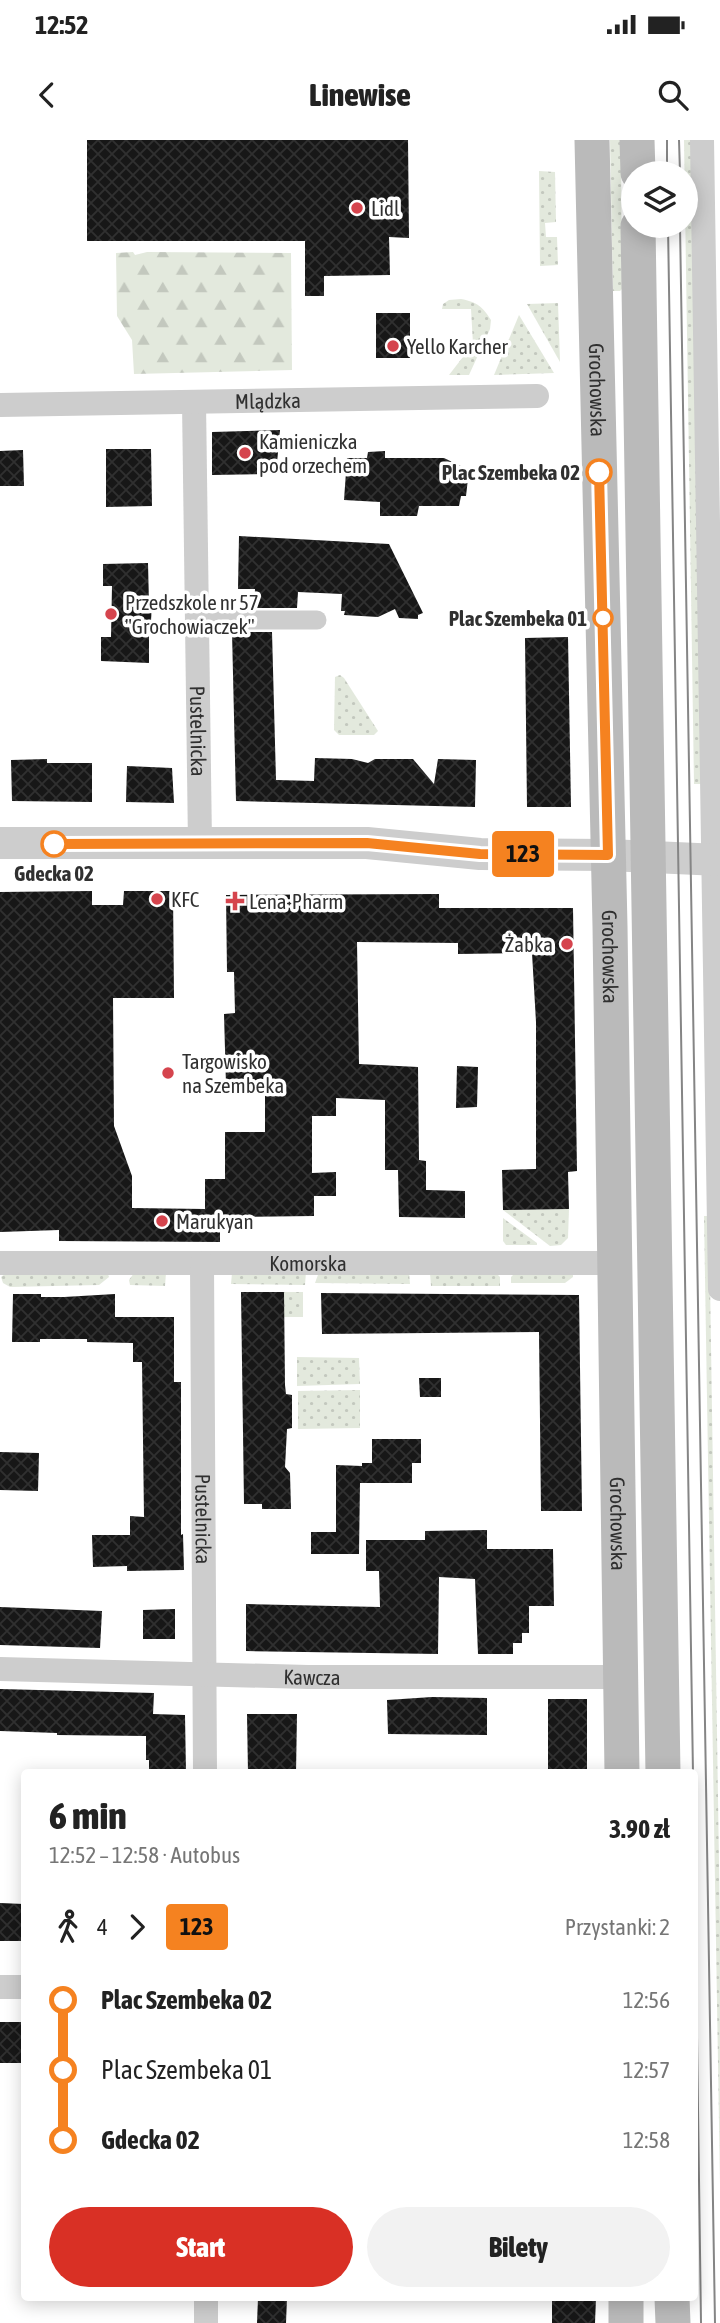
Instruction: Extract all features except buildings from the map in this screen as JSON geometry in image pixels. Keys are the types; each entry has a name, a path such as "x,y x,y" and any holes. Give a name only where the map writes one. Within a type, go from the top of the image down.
{"main road":[{"name":"Grochowska","path":"592,140 616,1263 622,1769"},
{"path":"637,140 638,161"},
{"name":"Grochowska","path":"638,238 663,1769"},
{"path":"626,2301 626,2323"},
{"path":"672,2301 673,2323"}],"street":[{"path":"702,140 716,860 720,1289"},
{"name":"Mlądzka","path":"0,405 537,397"},
{"name":"Pustelnicka","path":"194,402 200,844"},
{"path":"195,620 317,620"},
{"path":"0,843 367,843 480,854 608,855 716,860"},
{"name":"Komorska","path":"0,1263 616,1263"},
{"name":"Pustelnicka","path":"202,1263 205,1769"},
{"name":"Kawcza","path":"0,1669 204,1675 621,1676"},
{"path":"0,1987 21,1987"},
{"path":"206,2301 206,2323"}],"green space":[{"path":"610,140 621,140 622,289 613,291"},
{"path":"684,140 692,140 692,161 684,161"},
{"path":"539,171 555,172 556,222 545,223 546,237 557,237 558,265 540,266"},
{"path":"686,238 694,238 702,784 694,784"},
{"path":"133,252 135,255 147,252 291,253 292,370 134,374 132,340 117,316 116,253"},
{"path":"461,299 482,308 491,320 490,329 469,375 449,375 473,344 471,309 442,309 443,304 449,300"},
{"path":"558,303 560,362 527,304"},
{"path":"519,315 554,373 494,375"},
{"path":"340,675 378,731 374,735 339,735 334,730 335,677"},
{"path":"569,1209 568,1238 561,1245 550,1246 503,1210"},
{"path":"704,1216 709,1216 720,1927 720,2184"},
{"path":"503,1218 537,1245 506,1245 503,1241"},
{"path":"306,1272 305,1285 231,1284 232,1273"},
{"path":"319,1272 409,1272 410,1284 315,1283"},
{"path":"134,1273 166,1273 165,1286 130,1285 129,1280"},
{"path":"430,1273 496,1273 500,1277 500,1286 431,1286"},
{"path":"515,1273 573,1273 573,1277 565,1283 511,1283 511,1277"},
{"path":"5,1274 108,1274 109,1277 99,1285 10,1287 3,1283 1,1277"},
{"path":"284,1292 303,1292 303,1317 284,1317"},
{"path":"297,1357 359,1358 360,1384 297,1386"},
{"path":"360,1390 360,1428 298,1429 298,1391"}],"tram line":[{"path":"667,140 667,161"},
{"path":"679,140 680,161"},
{"path":"668,238 693,1769"},
{"path":"680,238 715,2323"},
{"path":"698,2108 701,2323"}],"bus line":[{"name":"123","path":"54,844 367,843 480,854 608,855 599,472"}],"place":[{"name":"Lidl","path":"357,208"},
{"name":"Yello Karcher","path":"393,346"},
{"name":"Kamieniczka pod orzechem","path":"245,453"},
{"name":"Plac Szembeka 02","path":"599,472"},
{"name":"Przedszkole nr 57 \"Grochowiaczek\"","path":"111,614"},
{"name":"Plac Szembeka 01","path":"603,618"},
{"name":"Gdecka 02","path":"54,844"},
{"name":"KFC","path":"157,899"},
{"name":"Lena-Pharm","path":"235,901"},
{"name":"Żabka","path":"567,944"},
{"name":"Targowisko na Szembeka","path":"168,1073"},
{"name":"Marukyan","path":"162,1221"}]}
